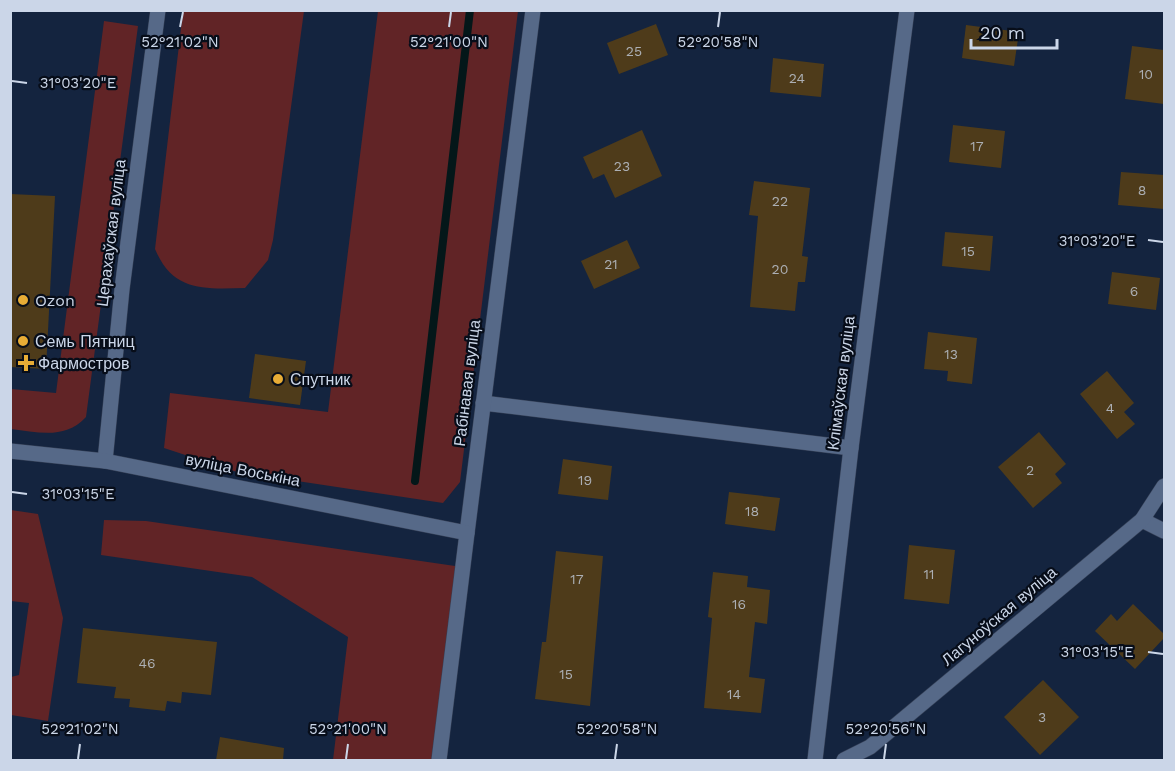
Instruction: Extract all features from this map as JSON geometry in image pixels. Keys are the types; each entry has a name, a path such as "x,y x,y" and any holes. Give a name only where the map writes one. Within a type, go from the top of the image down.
{"street":[{"name":"Церахаўская вуліца","path":"105,461 120,300 158,10"},
{"name":"Рабінавая вуліца","path":"439,760 533,10"},
{"name":"Клімаўская вуліца","path":"815,760 851,448 907,10"},
{"path":"483,403 851,448"},
{"name":"вуліца Воськіна","path":"10,451 105,461 467,533"},
{"name":"Лагуноўская вуліца","path":"844,760 870,747 1142,520 1164,486"},
{"path":"1142,520 1164,531"}],"shaded area":[{"path":"183,11 304,11 273,240 268,260 245,288 191,285 171,273 162,263 155,249"},
{"path":"378,11 518,11 460,482 443,503 237,472 164,448 170,393 328,412"},
{"path":"104,21 138,26 86,417 78,424 60,432 41,433 11,429 11,389 56,393"},
{"path":"11,510 38,514 63,618 48,721 11,715 11,677 19,675 29,603 11,601"},
{"path":"104,520 146,521 462,567 439,760 333,760 348,637 252,577 101,555"}],"building":[{"path":"656,24 668,55 619,74 607,43"},
{"path":"966,25 1019,32 1014,66 962,58"},
{"path":"1132,46 1164,50 1164,104 1125,99"},
{"path":"773,58 824,64 821,97 770,92"},
{"path":"953,125 1005,131 1001,168 949,162"},
{"path":"642,130 662,176 615,198 604,174 593,179 583,157"},
{"path":"1121,172 1164,175 1164,209 1118,205"},
{"path":"754,181 810,188 802,256 808,257 805,282 798,282 795,311 750,307 758,216 749,215"},
{"path":"10,194 55,196 46,369 10,367"},
{"path":"945,232 993,236 990,271 942,266"},
{"path":"627,240 640,268 594,289 581,261"},
{"path":"1112,272 1160,278 1156,310 1108,304"},
{"path":"928,332 977,338 972,384 947,381 948,371 924,369"},
{"name":"Спутник","path":"255,354 306,361 300,405 249,398"},
{"path":"1107,371 1134,403 1124,412 1135,424 1117,439 1080,394"},
{"path":"1039,432 1066,464 1055,474 1062,483 1033,508 998,467"},
{"path":"563,459 612,466 608,500 558,494"},
{"path":"729,492 780,498 775,531 725,524"},
{"path":"909,545 955,550 949,604 904,599"},
{"path":"556,551 603,556 590,706 535,699 542,642 546,642"},
{"path":"713,572 748,576 747,587 770,590 767,624 755,622 749,677 765,679 761,713 704,708 712,618 708,617"},
{"path":"1133,604 1164,634 1164,638 1135,669 1095,631 1111,614 1117,621"},
{"path":"83,628 217,642 211,695 182,692 181,703 167,701 165,711 129,707 130,699 114,698 116,687 77,683"},
{"path":"1043,680 1079,717 1040,755 1004,717"},
{"path":"220,737 284,748 283,760 216,760"}],"waterway":[{"path":"415,481 470,10"}],"place":[{"name":"Ozon","path":"23,300"},
{"name":"Семь Пятниц","path":"23,341"},
{"name":"Фармостров","path":"26,363"},
{"name":"Спутник","path":"278,379"}]}
